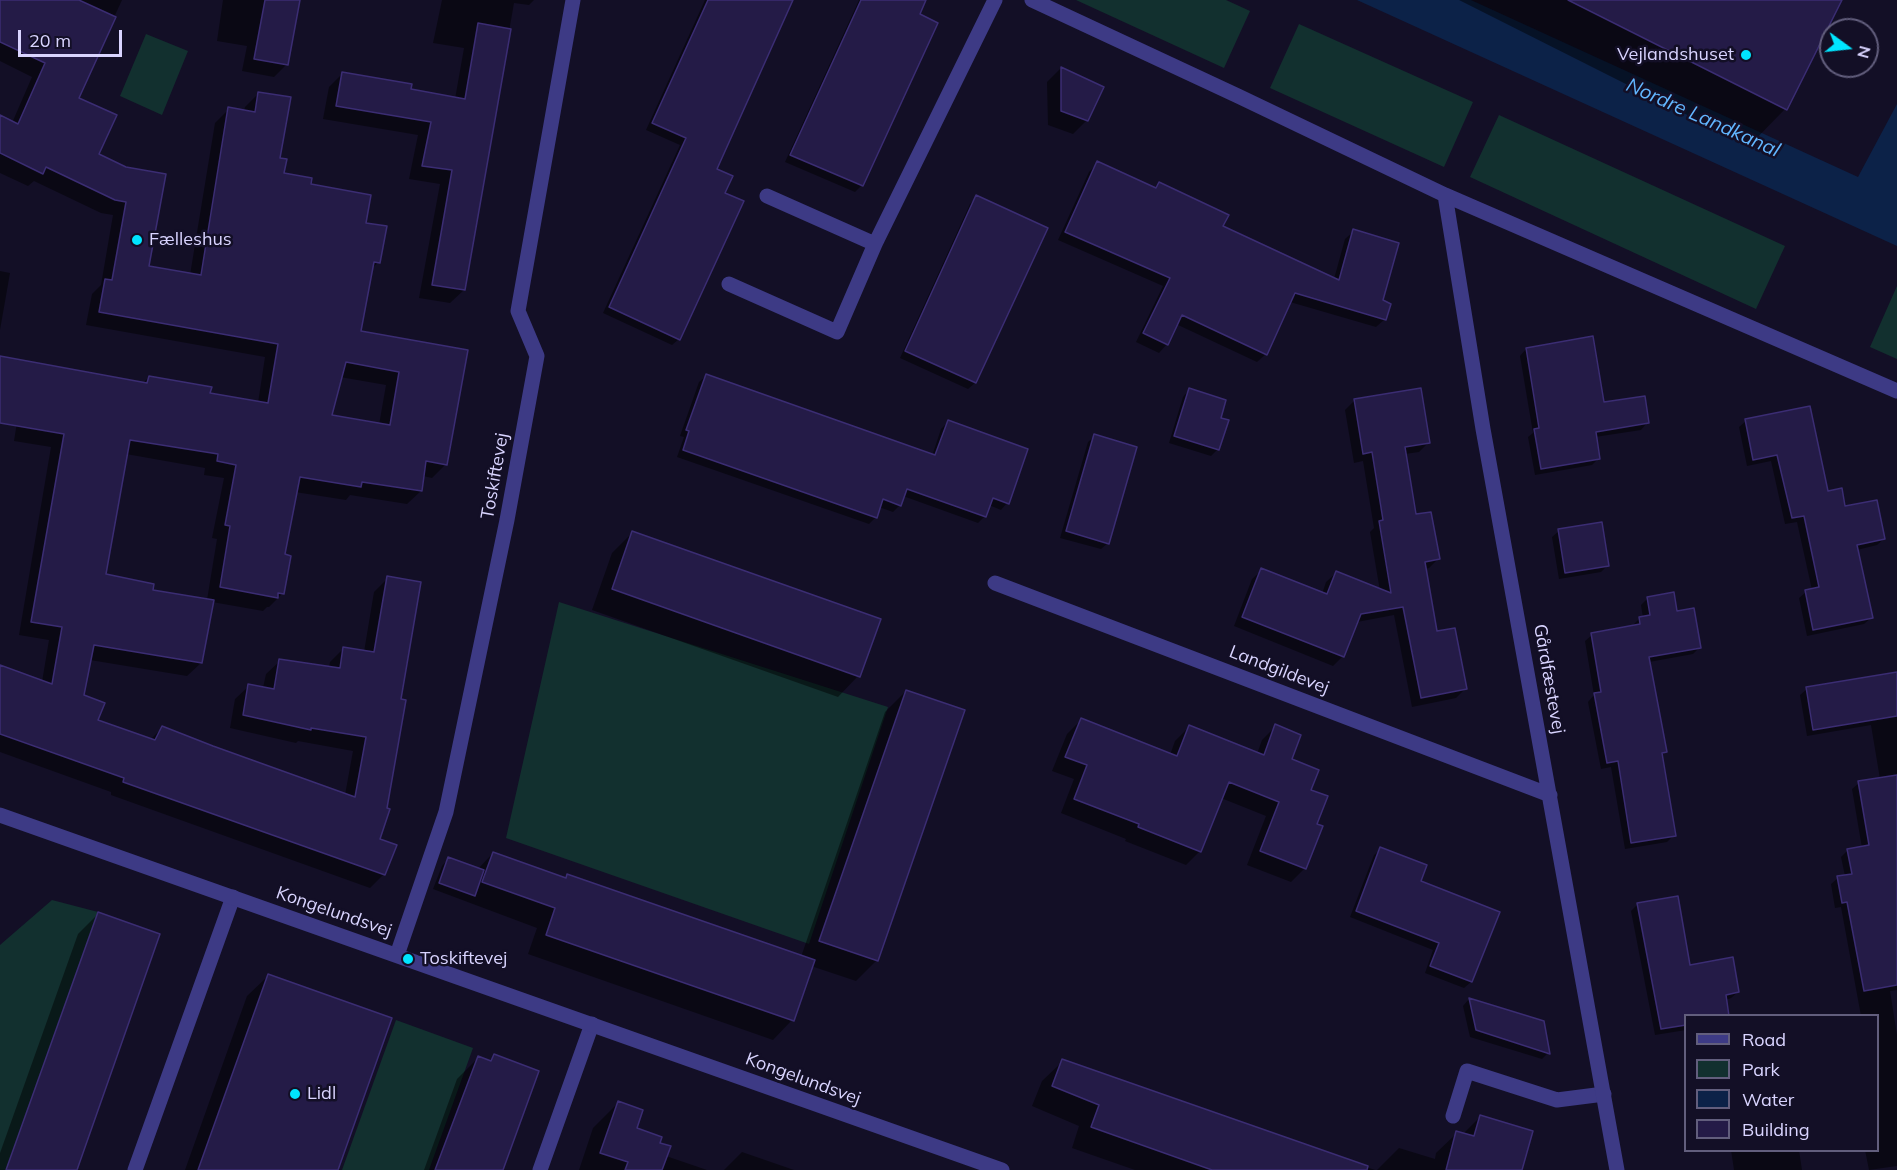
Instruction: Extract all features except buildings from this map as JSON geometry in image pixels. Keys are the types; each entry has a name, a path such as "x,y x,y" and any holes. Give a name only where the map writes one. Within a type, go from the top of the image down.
{"street":[{"name":"Toskiftevej","path":"397,955 446,812 507,520 537,356 518,311 573,0"},
{"path":"729,284 837,332 876,244 995,0"},
{"path":"1032,0 1445,195 1897,392"},
{"name":"Gårdfæstevej","path":"1445,195 1483,429 1617,1170"},
{"path":"767,196 876,244"},
{"name":"Landgildevej","path":"995,583 1550,795"},
{"name":"Kongelundsvej","path":"0,815 1002,1170"},
{"path":"135,1170 233,897"},
{"path":"540,1170 592,1024"},
{"path":"1453,1116 1467,1071 1557,1100 1604,1094"}],"green space":[{"path":"1076,0 1226,0 1250,11 1224,68"},
{"path":"1299,24 1473,102 1444,167 1270,88"},
{"path":"146,34 188,51 162,115 120,96"},
{"path":"1499,115 1785,246 1756,309 1470,177"},
{"path":"1897,286 1897,359 1870,347"},
{"path":"559,602 888,707 809,944 506,838"},
{"path":"52,900 98,912 6,1170 0,1170 0,945"},
{"path":"396,1020 473,1048 429,1170 342,1170"}],"water":[{"name":"Nordre Landkanal","path":"1357,0 1471,0 1858,177 1897,104 1897,246"}],"place":[{"name":"Vejlandshuset","path":"1746,55"},
{"name":"Fælleshus","path":"137,240"},
{"name":"Toskiftevej","path":"408,959"},
{"name":"Lidl","path":"295,1094"}]}
